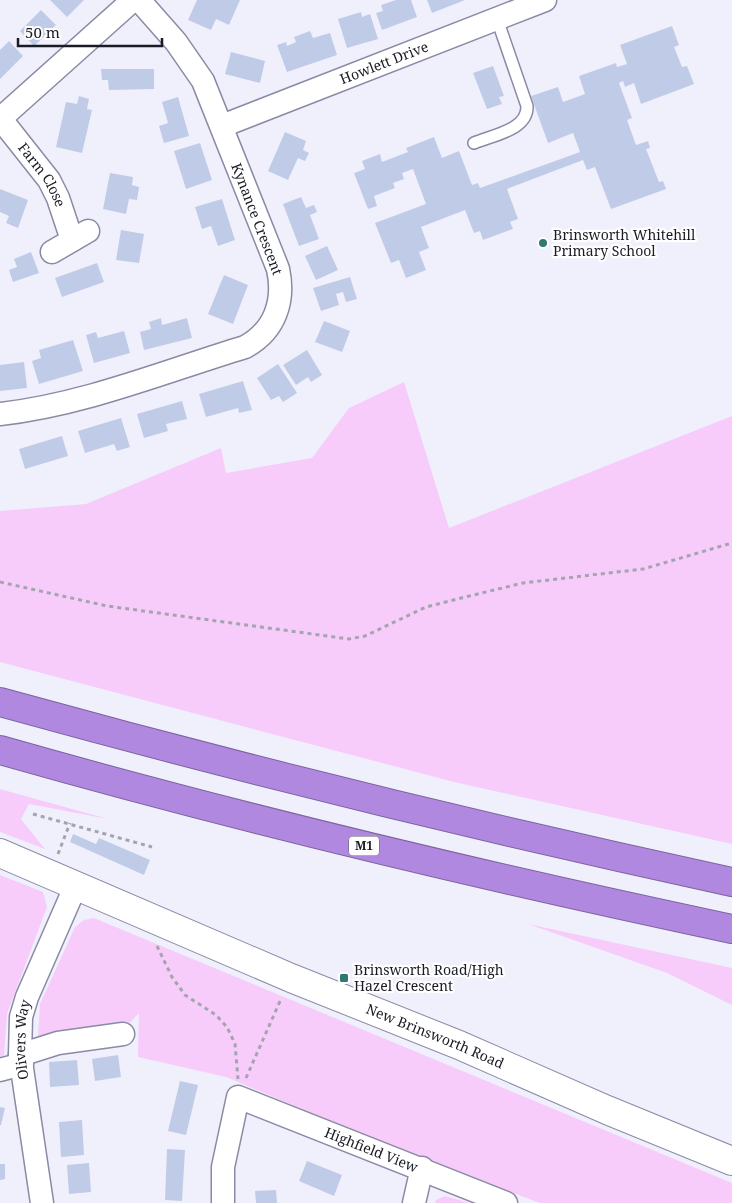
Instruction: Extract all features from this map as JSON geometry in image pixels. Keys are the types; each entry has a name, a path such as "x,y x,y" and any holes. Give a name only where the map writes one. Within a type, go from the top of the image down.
{"highway":[{"path":"0,702 124,736 413,809 732,882"},
{"name":"M1","path":"0,750 214,809 512,882 732,930"}],"main road":[{"name":"New Brinsworth Road","path":"0,853 291,978 459,1046 607,1110 732,1161"}],"street":[{"path":"0,118 134,0"},
{"name":"Kynance Crescent","path":"0,414 27,411 70,401 245,347 264,333 277,311 281,282 273,254 203,82 191,61 140,0"},
{"name":"Howlett Drive","path":"222,126 545,0"},
{"name":"Farm Close","path":"0,118 49,180 80,235 52,252"},
{"name":"Olivers Way","path":"42,1203 21,1060 21,1017 27,996 76,885"},
{"path":"0,1070 58,1043 123,1034"},
{"path":"223,1203 223,1167 238,1097"},
{"name":"Highfield View","path":"238,1097 422,1168 506,1203"},
{"path":"414,1203 422,1168"}],"lane":[{"path":"474,143 522,124 527,115 527,106 497,19"}],"path":[{"path":"0,582 107,606 349,639 365,636 426,607 461,598 523,583 643,569 732,543"},
{"path":"33,814 152,847"},
{"path":"51,874 70,824"},
{"path":"152,918 158,950 172,977 185,995 216,1015 227,1027 235,1044 238,1062 238,1097"},
{"path":"238,1097 291,978"}],"shaded area":[{"path":"404,382 449,528 732,416 732,844 454,782 0,662 0,511 86,504 221,448 226,473 312,458 349,408"},
{"path":"0,789 108,819 29,804 21,819 45,849 0,832"},
{"path":"0,875 43,892 47,907 7,1014 4,1056 0,1057"},
{"path":"94,918 732,1183 732,1203 540,1203 408,1154 226,1077 138,1057 139,1013 122,1031 38,1036 40,1004 75,927 84,920"},
{"path":"528,924 732,968 732,1005 667,973"},
{"path":"445,1196 470,1203 435,1203 436,1200"}],"building":[{"path":"50,0 84,0 67,17"},
{"path":"197,0 240,0 229,25 216,19 211,30 188,20"},
{"path":"396,0 411,0 417,17 382,30 376,13 383,11 381,5"},
{"path":"427,0 465,0 432,13"},
{"path":"41,10 56,25 34,46 20,31"},
{"path":"361,12 362,17 370,14 378,39 347,48 338,19"},
{"name":"Brinsworth Whitehill Primary School","path":"672,26 679,45 674,47 682,67 687,66 694,84 641,104 634,83 625,87 623,81 619,83 632,118 627,120 636,145 648,141 650,148 646,149 659,182 663,181 666,189 611,209 595,167 587,170 583,160 507,189 518,219 510,222 513,229 483,240 480,231 474,233 465,210 421,227 429,248 419,252 426,270 406,278 399,260 391,263 375,223 426,204 413,169 402,173 404,179 393,183 395,188 374,196 377,206 368,209 354,173 365,169 362,161 380,154 382,162 408,152 406,148 434,137 442,158 459,151 472,185 478,183 480,188 580,152 573,133 548,143 531,96 558,87 563,102 585,94 579,76 616,63 617,67 627,64 620,45"},
{"path":"310,31 313,38 330,33 337,55 287,72 277,45 286,42 287,46 296,42 294,37"},
{"path":"9,41 23,56 0,79 0,50"},
{"path":"231,52 265,61 260,83 225,74"},
{"path":"493,66 504,96 499,97 502,104 487,109 473,73"},
{"path":"101,69 154,69 154,89 109,90 108,80 102,80"},
{"path":"79,96 89,99 87,109 92,110 82,153 56,147 66,102 77,104"},
{"path":"178,97 189,136 164,143 159,126 168,123 162,102"},
{"path":"285,132 306,141 303,150 309,153 305,161 298,158 288,180 268,171"},
{"path":"200,143 212,180 186,189 174,151"},
{"path":"110,173 133,177 132,185 139,187 137,200 129,199 126,214 103,209"},
{"path":"0,189 28,200 18,228 6,223 9,216 0,212"},
{"path":"301,197 306,208 314,205 317,212 310,215 319,239 299,246 283,204"},
{"path":"222,199 235,240 218,246 211,226 202,229 195,207"},
{"path":"121,230 144,234 139,263 116,260"},
{"path":"327,246 338,270 316,280 305,256"},
{"path":"31,252 39,273 13,282 9,270 17,267 14,259"},
{"path":"97,263 104,282 62,297 55,278"},
{"path":"224,275 248,285 233,324 208,314"},
{"path":"350,277 357,299 346,302 343,292 336,294 339,305 321,311 313,288"},
{"path":"161,318 162,325 187,318 192,338 144,350 140,332 151,329 149,322"},
{"path":"324,321 350,331 342,352 315,342"},
{"path":"124,331 130,353 94,363 86,335 96,332 98,338"},
{"path":"73,340 83,371 39,384 32,361 41,358 39,350"},
{"path":"307,350 322,375 311,382 308,377 296,385 283,365"},
{"path":"24,362 27,388 0,391 0,365"},
{"path":"278,364 297,393 283,402 279,396 271,400 257,378"},
{"path":"243,381 252,410 239,413 238,408 206,417 199,394"},
{"path":"182,401 187,419 166,424 168,431 144,438 137,414"},
{"path":"121,418 130,447 117,451 114,444 85,453 78,431"},
{"path":"62,436 68,456 25,469 19,449"},
{"path":"73,834 96,844 99,838 150,860 144,875 70,842"},
{"path":"118,1055 121,1077 95,1081 92,1059"},
{"path":"77,1060 79,1085 50,1087 49,1062"},
{"path":"180,1081 198,1085 186,1135 168,1131"},
{"path":"0,1107 5,1108 1,1125 0,1125"},
{"path":"82,1120 84,1155 61,1157 59,1122"},
{"path":"167,1149 185,1150 182,1201 165,1200"},
{"path":"307,1161 342,1175 334,1196 299,1181"},
{"path":"89,1163 91,1192 69,1194 67,1165"},
{"path":"0,1164 5,1164 5,1179 0,1180"},
{"path":"276,1190 277,1203 256,1203 255,1191"}],"place":[{"name":"Brinsworth Whitehill Primary School","path":"543,243"},
{"name":"Brinsworth Road/High Hazel Crescent","path":"344,978"}]}
